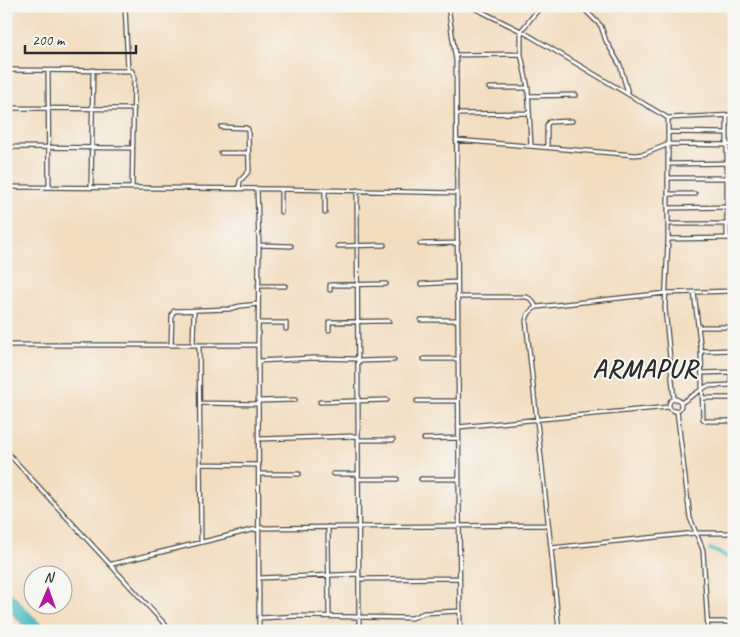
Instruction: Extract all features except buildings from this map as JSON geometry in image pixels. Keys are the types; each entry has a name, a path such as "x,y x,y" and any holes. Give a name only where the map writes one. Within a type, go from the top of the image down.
{"street":[{"path":"126,6 128,70"},
{"path":"448,6 455,55 460,631"},
{"path":"470,6 521,31 668,118 734,115"},
{"path":"530,146 528,88 521,54 521,31 541,6"},
{"path":"582,6 601,26 606,41 620,65 628,93"},
{"path":"455,55 521,54"},
{"path":"6,70 128,70 134,73 132,188"},
{"path":"48,70 49,187"},
{"path":"91,187 93,70"},
{"path":"489,88 528,88"},
{"path":"528,96 576,95"},
{"path":"6,108 134,109"},
{"path":"456,114 529,114"},
{"path":"727,115 727,238"},
{"path":"668,118 668,238 665,308 674,399"},
{"path":"547,148 547,125 549,122 572,121"},
{"path":"221,127 248,128 248,173 240,181 239,189"},
{"path":"669,132 727,133"},
{"path":"456,140 635,155 644,154 669,144 734,144"},
{"path":"6,147 133,148"},
{"path":"221,153 248,153"},
{"path":"669,164 734,163"},
{"path":"668,178 734,178"},
{"path":"6,187 357,190 457,193"},
{"path":"257,189 259,245 259,631"},
{"path":"281,189 281,212"},
{"path":"324,190 325,213"},
{"path":"357,190 359,631"},
{"path":"727,193 734,193"},
{"path":"668,194 695,194"},
{"path":"668,208 734,207"},
{"path":"668,224 734,224"},
{"path":"668,238 734,238"},
{"path":"420,244 458,243"},
{"path":"259,245 291,246"},
{"path":"338,246 384,245"},
{"path":"421,284 457,282"},
{"path":"330,290 330,285 386,284"},
{"path":"258,286 285,286"},
{"path":"559,631 536,420 526,321 527,315 537,307 666,292 734,291"},
{"path":"694,292 702,351 704,420 734,421"},
{"path":"457,297 527,297 537,307"},
{"path":"172,345 172,313 176,310 229,309 258,304"},
{"path":"193,345 194,310"},
{"path":"421,320 457,320"},
{"path":"330,330 329,322 389,321"},
{"path":"258,323 286,323 286,329"},
{"path":"698,328 727,327"},
{"path":"6,345 258,345"},
{"path":"199,345 201,542"},
{"path":"702,351 734,350"},
{"path":"258,361 314,358 394,360"},
{"path":"424,359 457,358"},
{"path":"681,403 711,386 732,385 732,372 702,373"},
{"path":"703,398 734,398"},
{"path":"674,399 681,403"},
{"path":"669,407 670,401 674,399"},
{"path":"200,403 295,400"},
{"path":"320,402 387,400"},
{"path":"418,401 458,400"},
{"path":"681,403 681,409 678,411 690,518 703,550 708,631"},
{"path":"458,427 669,407 673,411 678,411"},
{"path":"258,439 358,438 393,440"},
{"path":"424,439 458,438"},
{"path":"6,451 112,564 171,631"},
{"path":"200,464 259,464"},
{"path":"259,474 299,474"},
{"path":"334,474 358,474"},
{"path":"358,479 397,479"},
{"path":"422,479 458,479"},
{"path":"112,564 260,528 548,525"},
{"path":"328,527 329,616"},
{"path":"551,548 695,533 734,533"},
{"path":"259,578 359,574"},
{"path":"359,579 459,578"},
{"path":"286,610 286,617"},
{"path":"259,618 329,616 412,618 424,613 460,611"},
{"path":"708,622 734,622"}],"water":[{"path":"6,588 22,605 22,614 31,614 47,631 29,631 6,607"}],"waterway":[{"path":"601,6 624,9 630,6"},
{"path":"710,549 734,560"}],"district":[{"name":"ARMAPUR","path":"645,368"}]}
